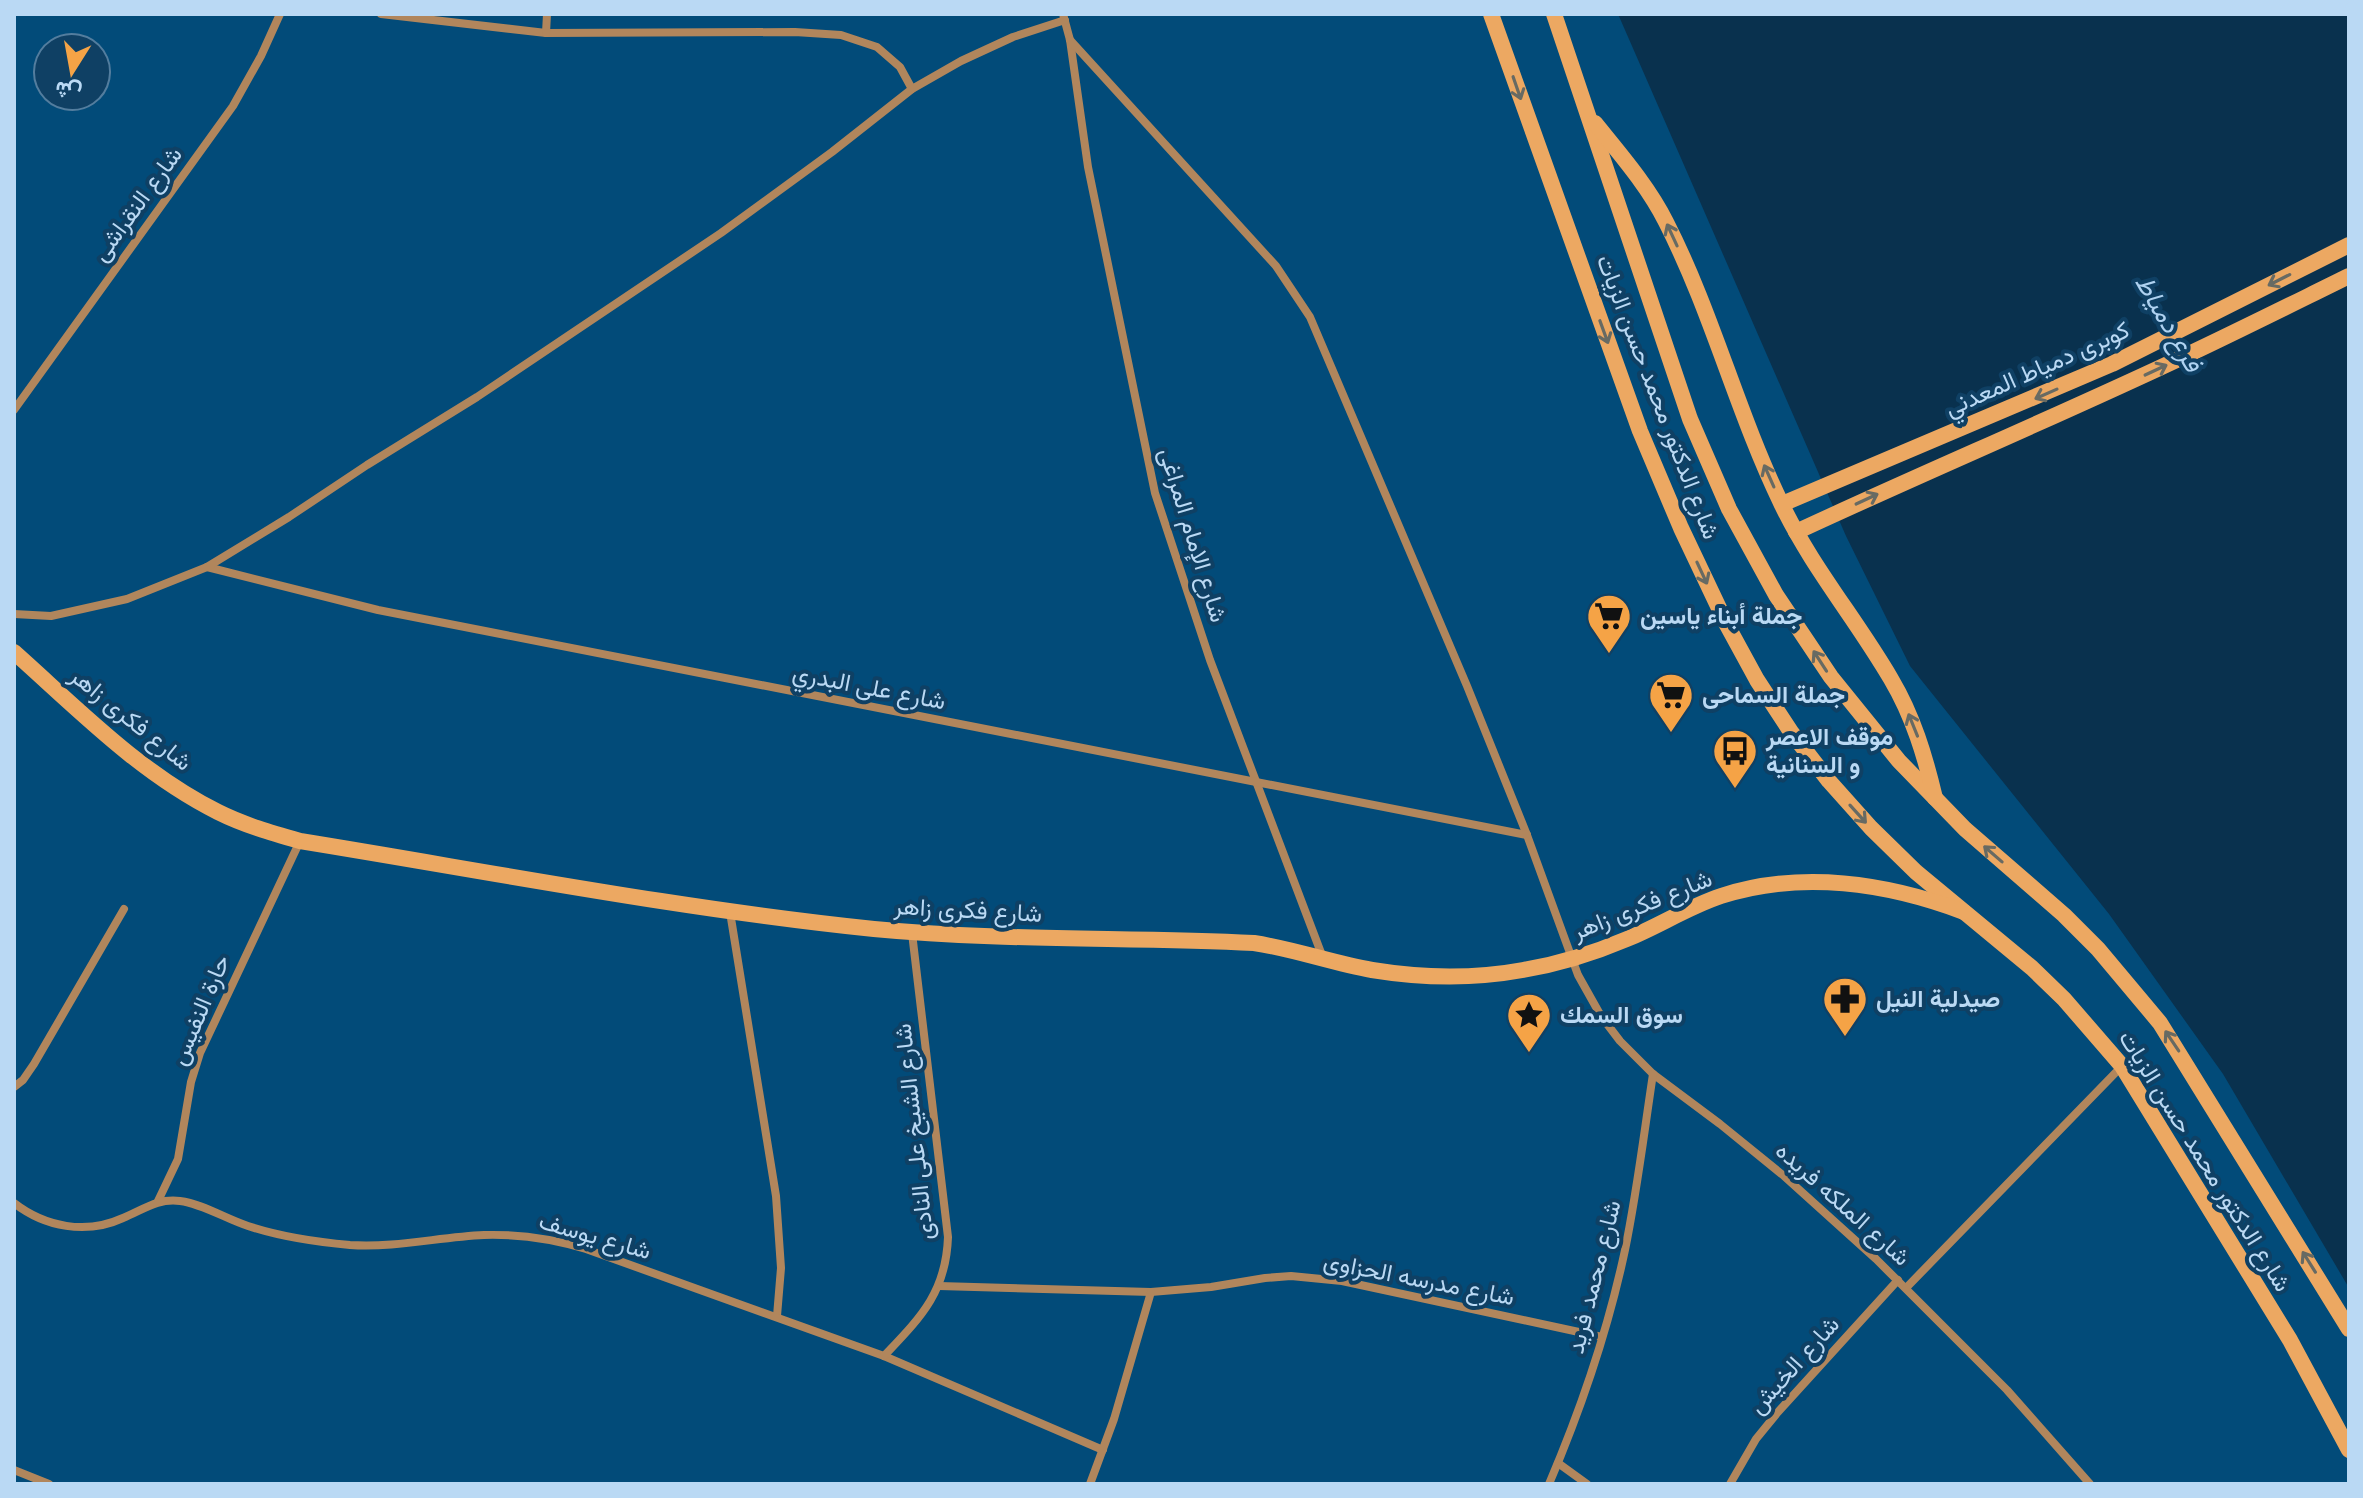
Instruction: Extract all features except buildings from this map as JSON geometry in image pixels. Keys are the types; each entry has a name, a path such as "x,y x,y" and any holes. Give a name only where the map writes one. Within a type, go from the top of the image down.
{"street":[{"name":"شارع النقراشى","path":"14,410 233,106 280,14"},
{"path":"381,14 546,33 795,32 841,35 877,47 900,67 912,89"},
{"path":"546,33 547,14"},
{"name":"شارع الدكتور محمد حسن الزيات","path":"1491,14 1640,431 1681,528 1757,680 1829,781 1871,828 1916,872 2032,968 2084,1021 2122,1066 2290,1340 2349,1450"},
{"name":"شارع الدكتور محمد حسن الزيات","path":"1554,14 1690,419 1729,509 1776,595 1831,677 1899,761 1965,829 2064,915 2098,949 2160,1023 2349,1329"},
{"path":"14,614 51,616 127,599 207,567 477,397 721,233 912,89 961,61 1064,17"},
{"name":"شارع الإمام المراغى","path":"1064,17 1088,167 1155,493 1210,660 1323,958"},
{"name":"شارع الملكه فريده","path":"1070,40 1276,266 1310,317 1467,686 1527,835 1571,959 1584,989 1601,1016 1625,1047 1653,1074 1784,1176 1898,1280 1999,1381 2090,1484"},
{"path":"1589,116 1629,165 1665,219 1709,322 1745,423 1782,504 1830,588 1892,680 1926,758 1935,799"},
{"name":"كوبرى دمياط المعدني","path":"1782,504 2047,394 2349,245"},
{"name":"كوبرى دمياط المعدني","path":"1796,532 2185,356 2349,276"},
{"name":"شارع على البدري","path":"207,567 378,610 1527,835"},
{"name":"شارع فكرى زاهر","path":"14,652 126,751 171,785 246,824 300,841 730,911 912,932 1021,938 1254,943 1289,948 1372,970 1422,976 1472,976 1522,971 1571,959 1629,938 1722,896 1803,882 1885,888 1925,897 1964,912"},
{"name":"حارة النفيس","path":"158,1201 178,1159 191,1082 200,1053 300,841"},
{"path":"14,1087 34,1064 124,909"},
{"path":"730,911 776,1196 781,1268 777,1316"},
{"name":"شارع الشيخ على النادى","path":"884,1356 920,1317 939,1286 946,1262 948,1237 912,932"},
{"path":"1906,1288 2122,1066"},
{"name":"شارع محمد فريد","path":"1549,1484 1602,1337 1624,1252 1653,1074"},
{"path":"14,1203 48,1222 78,1227 108,1224 158,1201"},
{"name":"شارع يوسف","path":"158,1201 180,1201 251,1227 328,1243 407,1245 497,1235 561,1242 884,1356 1103,1450"},
{"name":"شارع مدرسه الحزاوى","path":"939,1286 1151,1292 1265,1278 1316,1278 1602,1337"},
{"name":"شارع الخيش","path":"1730,1484 1756,1439 1778,1412 1898,1280"},
{"path":"1090,1484 1134,1356 1151,1292"},
{"path":"1558,1463 1587,1484"},
{"path":"14,1470 49,1484"}],"water":[{"name":"فرع دمياط","path":"1618,14 2349,14 2349,1288 2223,1074 2109,914 1910,666 1846,536"}],"place":[{"name":"جملة أبناء ياسين","path":"1609,655"},
{"name":"جملة السماحى","path":"1671,734"},
{"name":"موقف الاعصر و السنانية","path":"1735,790"},
{"name":"صيدلية النيل","path":"1845,1038"},
{"name":"سوق السمك","path":"1529,1054"}]}
